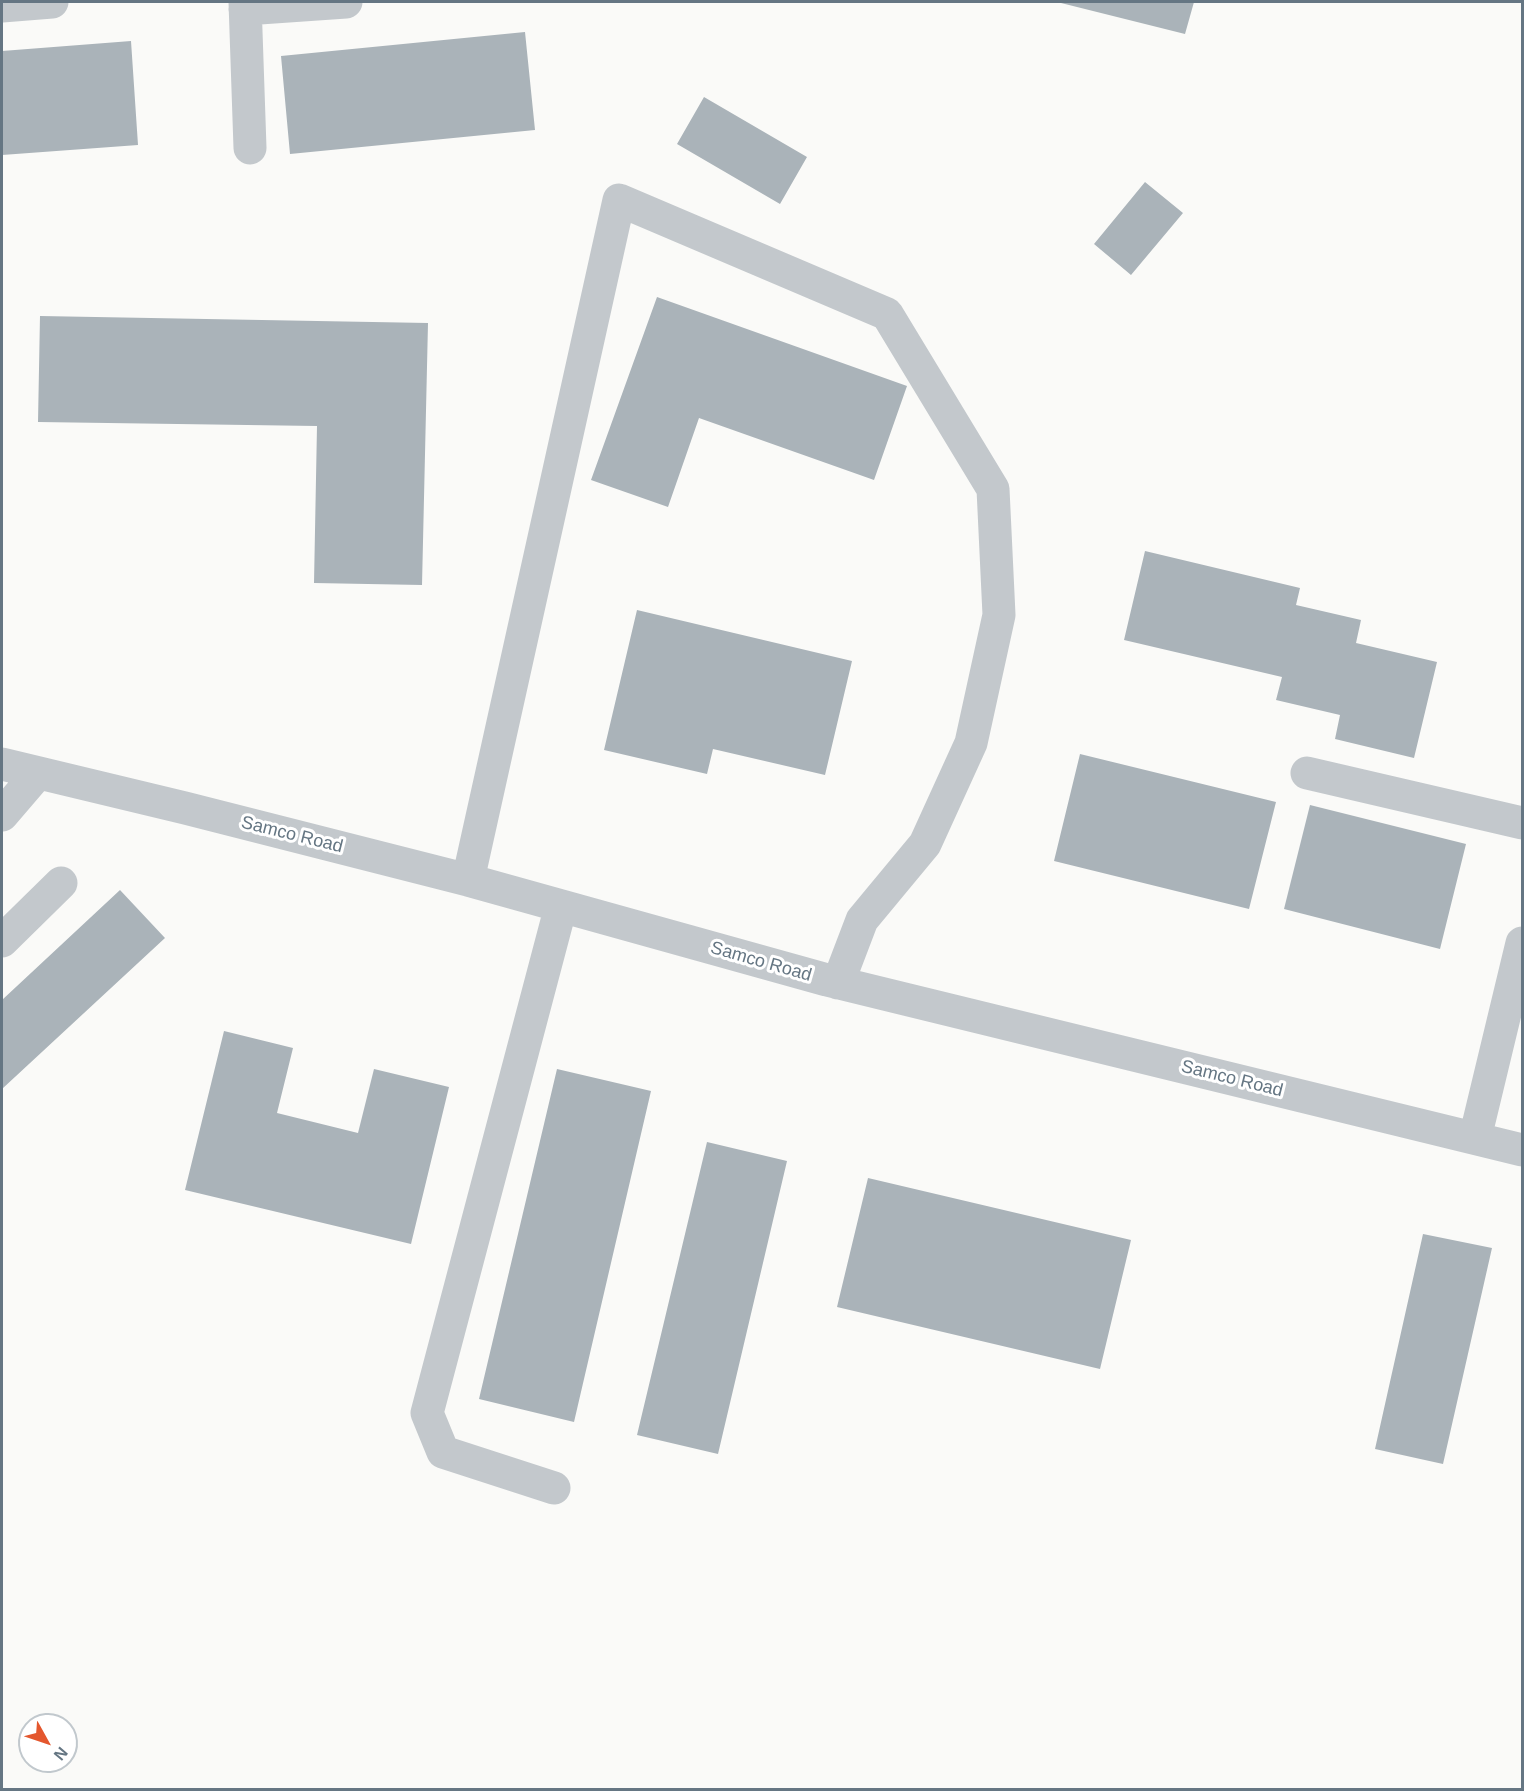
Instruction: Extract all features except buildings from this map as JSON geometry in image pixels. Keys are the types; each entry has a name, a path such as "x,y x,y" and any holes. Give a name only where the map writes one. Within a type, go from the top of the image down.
{"street":[{"path":"2,6 52,2"},
{"path":"250,148 245,5 346,2"},
{"path":"468,880 619,200 887,314 993,489 999,615 971,743 925,844 862,920 838,983"},
{"name":"Samco Road","path":"2,764 468,880 838,983 1522,1150"},
{"path":"2,815 38,773"},
{"path":"1307,773 1522,823"},
{"path":"2,941 61,883"},
{"path":"554,1488 443,1452 427,1413 561,906"},
{"path":"1475,1138 1522,943"}]}
